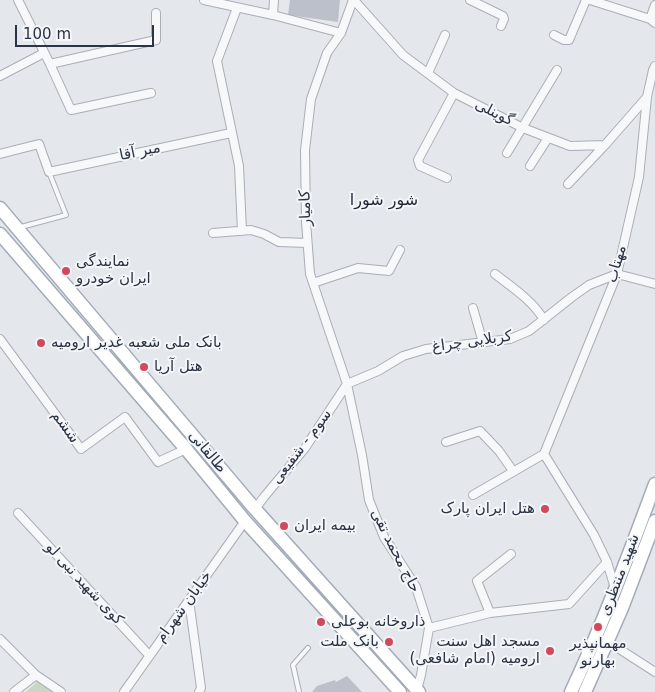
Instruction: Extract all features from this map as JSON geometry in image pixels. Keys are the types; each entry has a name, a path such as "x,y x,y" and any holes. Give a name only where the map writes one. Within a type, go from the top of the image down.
{"main road":[{"name":"طالقانی","path":"0,208 256,509 418,691"},
{"name":"طالقانی","path":"1,237 186,450 245,521 400,692"},
{"name":"شهید منتظری","path":"585,692 608,641 615,607 615,590 655,484"},
{"path":"245,521 256,509"},
{"name":"شهید منتظری","path":"571,692 592,646 615,607 655,521"}],"street":[{"path":"18,0 71,110 151,93"},
{"path":"204,0 341,33"},
{"path":"272,15 274,0"},
{"name":"کامیار","path":"347,384 310,274 307,243 305,150 311,99 327,53 341,33 353,0"},
{"name":"گوینلی","path":"353,0 403,55 454,92 523,128 570,146 605,145"},
{"path":"470,0 503,16 501,26"},
{"path":"554,35 564,40 569,40 586,0"},
{"path":"590,0 652,21 655,5"},
{"path":"237,8 217,60 239,166 242,231"},
{"path":"50,64 156,40 156,13"},
{"path":"428,73 445,35"},
{"path":"0,76 44,53"},
{"name":"مهتاب","path":"544,454 616,274 639,177 647,97 652,70 655,66"},
{"path":"507,153 557,70"},
{"path":"447,178 420,166 418,160 454,92"},
{"path":"568,184 647,97"},
{"name":"میر آقا","path":"48,172 231,133"},
{"path":"530,166 548,138"},
{"path":"0,154 39,144 48,172"},
{"path":"213,234 251,230 264,234 278,242 307,243"},
{"path":"313,283 358,268 389,270 400,250"},
{"path":"495,274 519,293 539,312 544,320"},
{"path":"616,274 655,284"},
{"name":"کربلایی چراغ","path":"347,384 378,372 403,356 426,349 510,339 529,332 589,285 616,274"},
{"path":"473,308 483,343"},
{"name":"ششم","path":"0,339 81,449 125,417 158,462 186,450"},
{"name":"سوم - شفیعی","path":"256,509 305,448 347,384"},
{"name":"حاج محمد تقی","path":"347,384 362,455 368,500 384,537 416,587 429,628"},
{"path":"446,442 480,431 499,451 513,471"},
{"path":"473,495 544,454 594,535 607,562 615,590"},
{"name":"کوی شهید نبی لو","path":"18,513 150,655"},
{"name":"خیابان شهرام","path":"124,692 245,521"},
{"path":"490,613 476,581 511,554"},
{"path":"418,691 429,628 490,613 569,604 607,562"},
{"path":"189,600 201,688 199,692"},
{"path":"0,639 36,675 62,692"},
{"path":"608,641 655,672"},
{"path":"14,692 36,675"}],"lane":[{"path":"18,228 66,214 48,172"},
{"path":"299,692 293,665 308,648"}],"green space":[{"path":"38,681 54,692 26,692"}],"building":[{"path":"290,0 340,0 338,22 288,15"},
{"path":"347,676 362,692 312,692 317,686 335,680 336,682"}],"place":[{"name":"نمایندگی ایران خودرو","path":"66,271"},
{"name":"بانک ملی شعبه غدیر ارومیه","path":"41,343"},
{"name":"هتل آریا","path":"144,367"},
{"name":"هتل ایران پارک","path":"545,509"},
{"name":"بیمه ایران","path":"284,526"},
{"name":"ذاروخانه بوعلی","path":"321,622"},
{"name":"مهمانپذیر بهارنو","path":"598,627"},
{"name":"بانک ملت","path":"389,642"},
{"name":"مسجد اهل سنت ارومیه (امام شافعی)","path":"550,651"}],"district":[{"name":"شور شورا","path":"384,201"}]}
